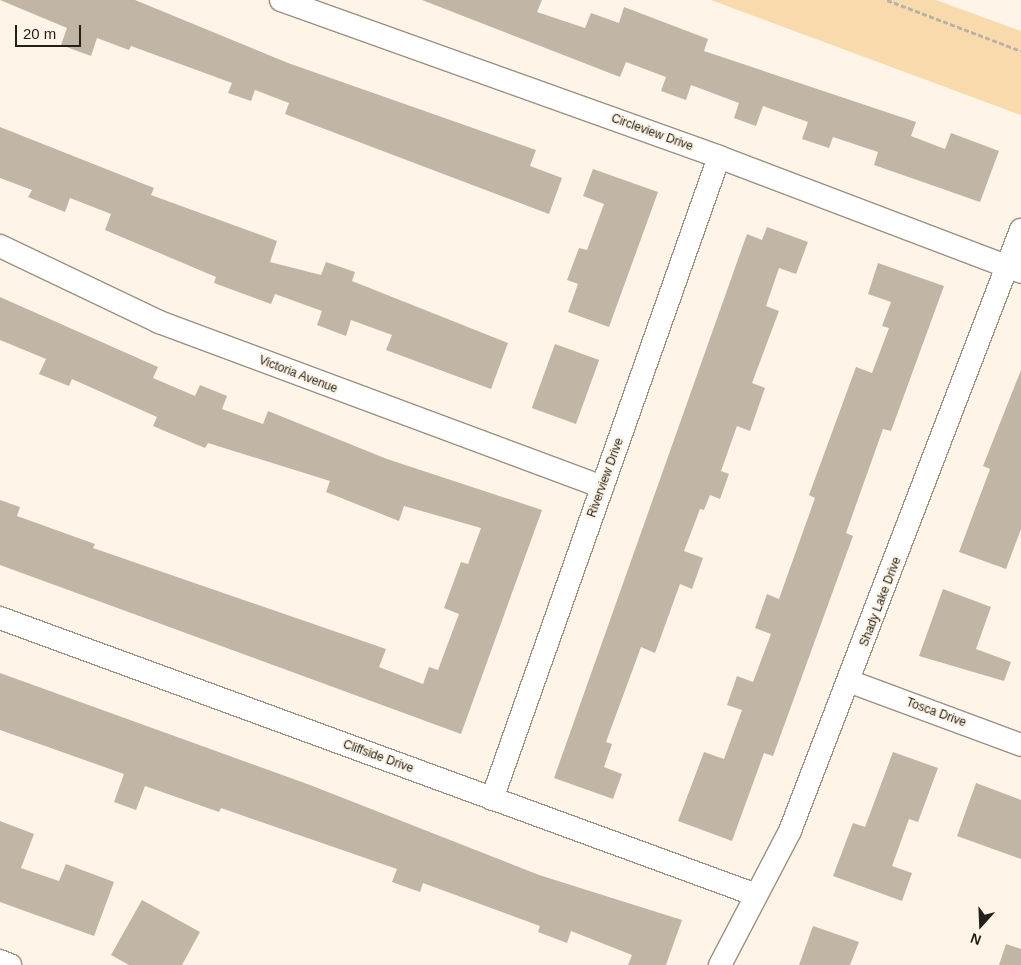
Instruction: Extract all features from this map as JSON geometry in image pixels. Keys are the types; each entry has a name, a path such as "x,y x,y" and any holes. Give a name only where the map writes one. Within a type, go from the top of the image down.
{"street":[{"name":"Circleview Drive","path":"281,0 719,157 1014,270"},
{"name":"Riverview Drive","path":"492,799 719,157"},
{"name":"Shady Lake Drive","path":"720,965 790,831 1014,270 1021,230"},
{"name":"Victoria Avenue","path":"0,246 159,322 602,487"},
{"name":"Cliffside Drive","path":"0,618 756,895"},
{"name":"Tosca Drive","path":"851,682 1021,745"},
{"path":"0,961 10,965"}],"path":[{"path":"887,0 1021,50"}],"shaded area":[{"path":"711,0 936,0 1021,31 1021,115"}],"building":[{"path":"0,0 135,0 288,63 536,150 530,166 562,178 549,214 285,114 289,103 255,90 251,101 228,93 232,83 131,46 129,50 97,38 91,56 61,45 67,28"},
{"path":"422,0 542,0 537,12 585,28 591,13 619,23 624,7 708,39 704,51 916,122 911,136 945,149 951,133 999,151 980,202 874,165 878,152 833,137 829,148 802,139 808,122 763,106 756,126 734,118 739,103 691,85 686,100 661,91 666,77 626,62 620,77"},
{"path":"0,127 154,188 151,195 277,241 270,262 321,275 326,262 355,272 352,281 508,343 491,389 386,350 392,335 351,320 346,336 317,325 322,311 275,294 271,304 214,283 216,277 105,230 111,214 70,198 65,212 28,197 32,190 0,178"},
{"path":"593,169 658,192 609,327 568,312 578,284 567,280 579,248 587,250 604,204 583,196"},
{"path":"767,227 808,242 796,274 779,268 766,306 779,311 752,383 765,388 750,431 737,426 721,471 729,474 720,499 710,495 704,510 700,509 684,551 703,558 692,589 680,584 655,653 641,647 606,742 612,744 604,767 622,774 613,799 554,778 747,234 762,240"},
{"path":"878,263 944,286 891,431 883,429 846,533 853,536 773,756 764,753 732,841 678,821 704,752 724,759 742,710 727,705 737,676 753,682 771,634 755,628 767,594 779,599 815,498 809,495 856,367 872,373 889,328 882,326 891,302 868,294"},
{"path":"0,297 158,367 153,378 195,396 200,385 227,396 222,409 263,424 268,411 387,459 542,510 461,734 0,565 0,500 20,507 17,516 95,544 93,548 386,649 379,667 423,684 429,667 438,670 459,614 444,608 461,562 468,564 481,528 404,506 399,521 326,492 330,481 208,443 205,448 153,426 157,417 72,379 69,386 39,374 46,359 0,340"},
{"path":"555,344 599,360 576,424 532,408"},
{"path":"1021,370 1021,529 1006,569 959,552 990,469 983,466"},
{"path":"943,589 991,607 976,649 1011,662 1004,681 919,656"},
{"path":"0,673 310,785 539,875 682,920 666,965 628,965 632,955 571,931 567,943 538,932 540,926 423,883 420,892 392,882 397,869 221,808 219,812 145,786 136,810 114,802 124,774 0,730"},
{"path":"893,752 938,768 918,822 909,819 892,866 912,873 902,901 833,876 853,823 865,827"},
{"path":"976,783 1021,800 1021,859 957,836"},
{"path":"0,821 34,834 21,868 59,881 66,864 114,882 94,936 0,902"},
{"path":"142,900 200,932 182,965 129,965 111,955"},
{"path":"813,926 859,942 850,965 799,965"},
{"path":"1006,944 1021,949 1021,965 999,965"}]}
